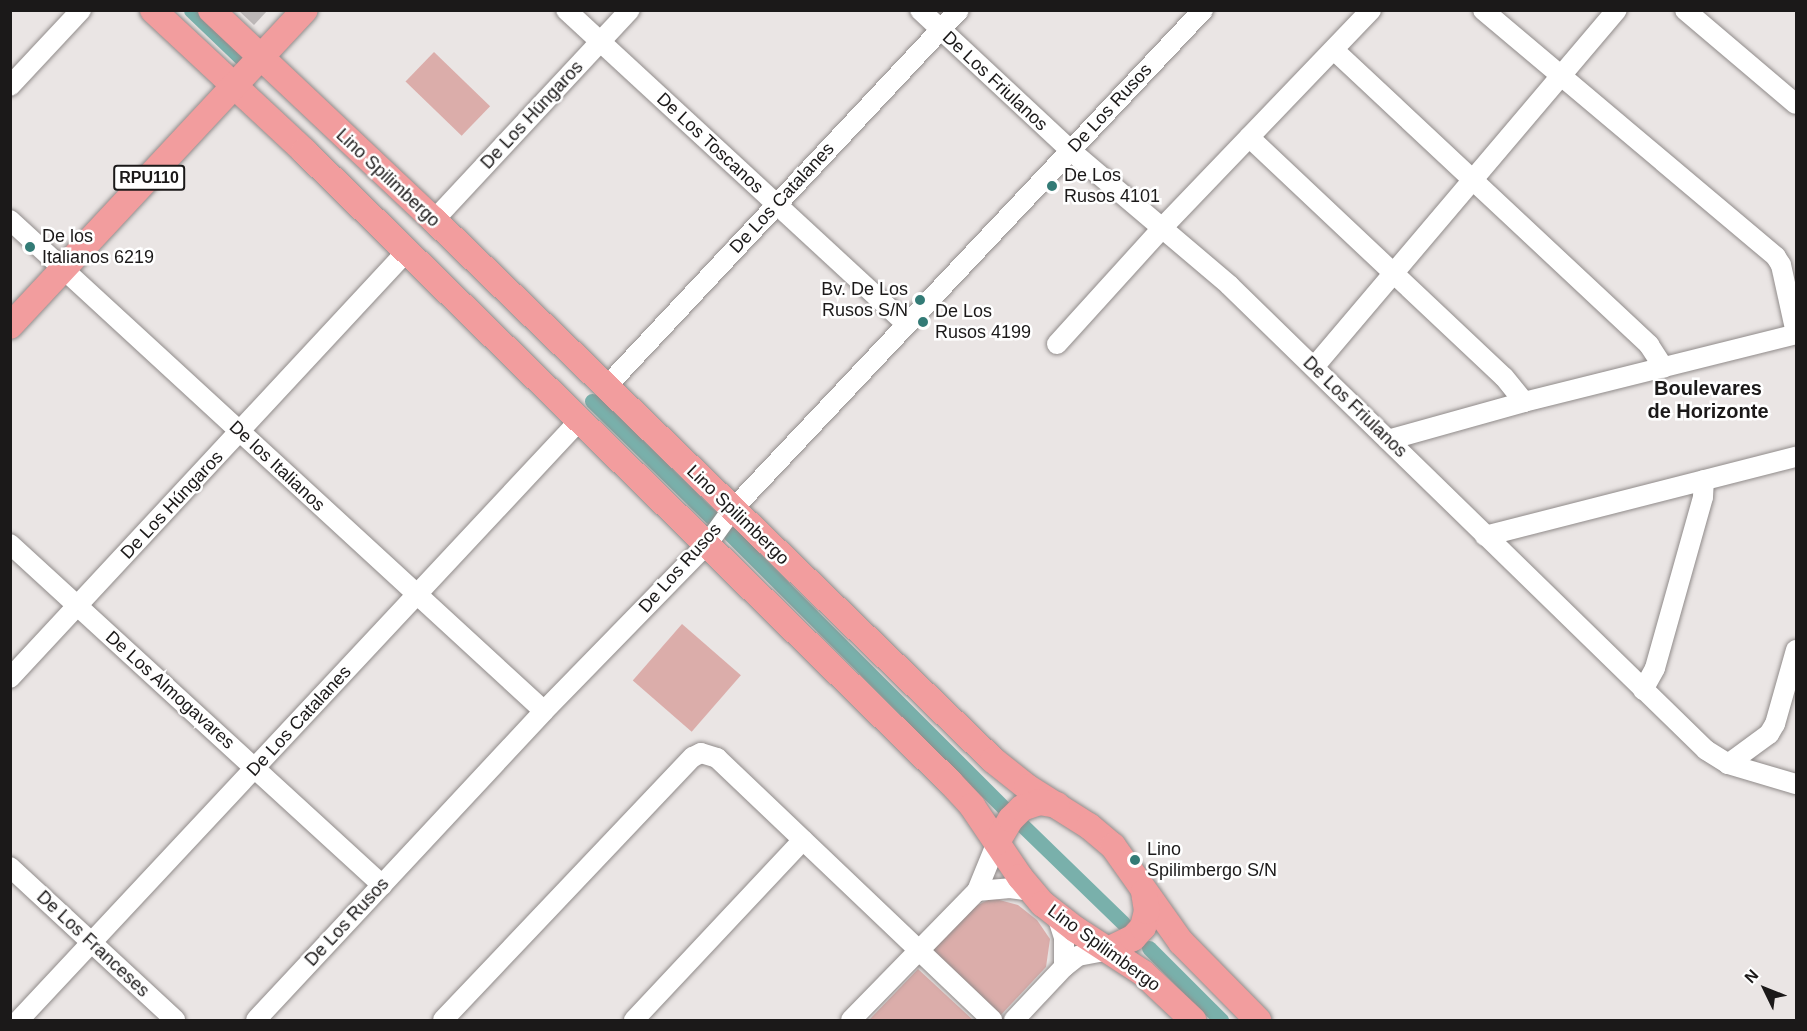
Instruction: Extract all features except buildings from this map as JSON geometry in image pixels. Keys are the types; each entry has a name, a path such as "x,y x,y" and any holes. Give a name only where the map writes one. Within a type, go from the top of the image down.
{"main road":[{"name":"RPU110","path":"10,326 305,10"},
{"name":"Lino Spilimbergo","path":"158,12 234,87 304,151 579,421 708,543 950,782 972,806 1031,891 1057,916 1155,984 1193,1020"},
{"name":"Lino Spilimbergo","path":"220,14 261,58 434,220 993,760 1022,783 1089,826 1113,846 1144,892 1191,953 1258,1020"},
{"path":"304,151 312,153 326,146 331,139 330,123"},
{"path":"997,842 1011,819 1022,808 1039,802 1057,806"},
{"path":"1108,950 1133,938 1143,927 1147,911 1144,892"}],"street":[{"path":"10,86 81,10"},
{"name":"De Los Toscanos","path":"566,10 906,324"},
{"name":"De Los Húngaros","path":"434,220 630,10"},
{"name":"De Los Friulanos","path":"920,10 1070,150 1215,272 1706,750 1728,764 1797,784"},
{"name":"De Los Catalanes","path":"606,387 959,10"},
{"name":"De Los Rusos","path":"256,1020 544,711 708,543 732,510 1203,10"},
{"path":"1058,344 1162,228 1371,10"},
{"path":"1388,440 1524,402 1797,334 1781,265 1776,257 1483,10"},
{"path":"1314,367 1617,10"},
{"path":"1685,10 1797,104"},
{"path":"1334,50 1649,345 1664,368"},
{"path":"1249,137 1504,377 1524,402"},
{"name":"De los Italianos","path":"10,220 544,711"},
{"name":"De Los Húngaros","path":"10,678 406,252"},
{"name":"De Los Catalanes","path":"19,1020 579,421"},
{"path":"1485,536 1797,457"},
{"path":"1643,690 1655,668 1703,497 1704,480"},
{"name":"De Los Almogavares","path":"10,544 382,885"},
{"path":"1728,764 1769,734 1775,724 1797,650"},
{"path":"449,1018 693,757 701,753 717,758 992,1020"},
{"path":"634,1020 803,840"},
{"path":"851,1020 977,891 997,842"},
{"name":"De Los Franceses","path":"10,867 175,1020"},
{"path":"977,891 1010,888 1031,891"},
{"path":"1057,916 1064,937 1064,967"},
{"path":"1014,1020 1064,967 1078,956 1108,950"}],"shaded area":[{"path":"434,52 490,106 462,136 406,81"},
{"path":"682,624 741,675 692,732 633,681"},
{"path":"992,898 1018,905 1037,920 1050,939 1046,967 999,1017 931,951 976,906"},
{"path":"918,969 973,1020 869,1020"}],"waterway":[{"path":"191,10 240,57"},
{"path":"592,401 711,517"},
{"path":"730,534 1003,807"},
{"path":"1021,824 1123,923"},
{"path":"1149,948 1221,1020"}],"place":[{"name":"De Los Rusos 4101","path":"1052,186"},
{"name":"De los Italianos 6219","path":"30,247"},
{"name":"Bv. De Los Rusos S/N","path":"920,300"},
{"name":"De Los Rusos 4199","path":"923,322"},
{"name":"Lino Spilimbergo S/N","path":"1135,860"}],"district":[{"name":"Boulevares de Horizonte","path":"1708,400"}]}
